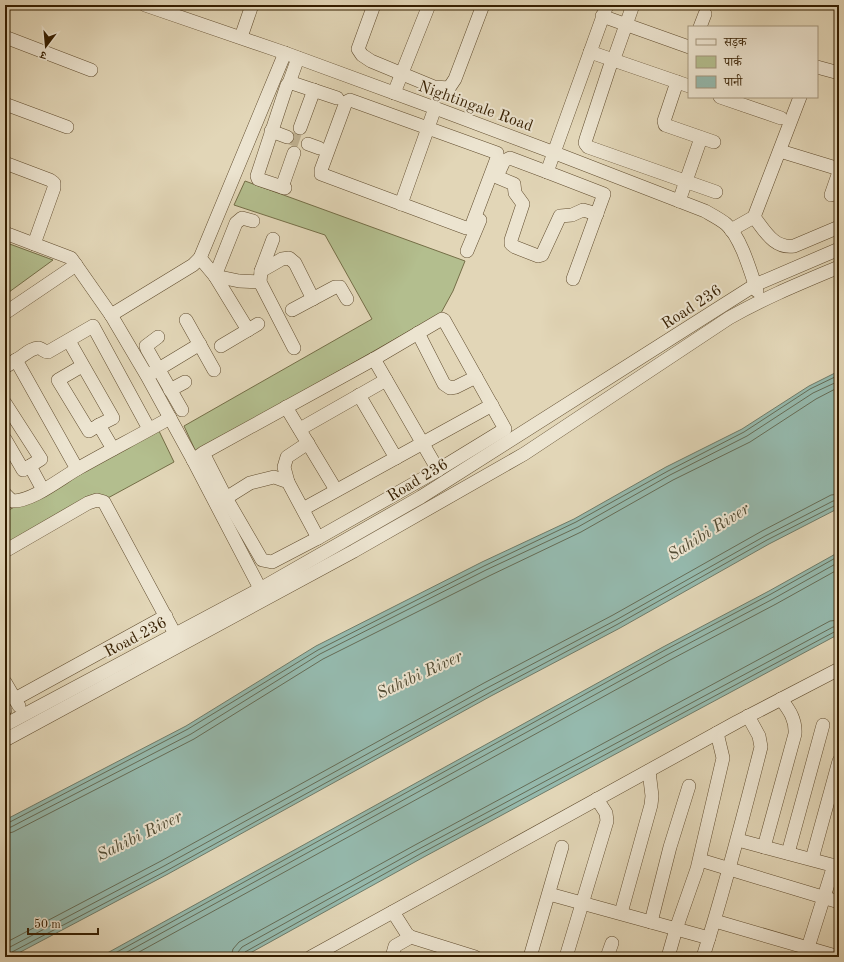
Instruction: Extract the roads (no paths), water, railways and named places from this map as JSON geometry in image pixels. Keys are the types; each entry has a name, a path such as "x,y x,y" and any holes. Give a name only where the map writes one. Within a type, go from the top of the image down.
{"street":[{"name":"Nightingale Road","path":"145,5 292,55 555,153 705,211 726,224 731,230 742,248 760,301"},
{"path":"241,37 252,5"},
{"path":"374,5 358,49 362,55 371,61 434,87 449,88 455,79 483,5"},
{"path":"394,93 429,5"},
{"path":"633,5 585,143 588,147 716,192"},
{"path":"547,172 555,153 604,11 626,25 688,47"},
{"path":"700,26 705,14"},
{"path":"5,37 91,70"},
{"path":"590,52 614,57 683,84 664,123 667,126 714,142"},
{"path":"292,55 289,83 271,131 257,176 258,179 284,188 294,153"},
{"path":"111,315 193,266 200,258 292,55"},
{"path":"818,67 839,73"},
{"path":"289,83 337,98"},
{"path":"300,128 314,90"},
{"path":"723,98 781,118"},
{"path":"731,230 754,217 800,98"},
{"path":"350,100 497,153 497,158 472,225 469,228 401,204 321,174 321,170 346,102 350,100"},
{"path":"5,104 67,127"},
{"path":"401,204 435,108"},
{"path":"271,131 287,137"},
{"path":"680,201 701,138"},
{"path":"780,150 839,171 834,191"},
{"path":"467,251 497,176 504,161 510,158 604,194 573,279"},
{"path":"5,164 50,180 54,183 54,188 34,244"},
{"path":"497,176 514,184 515,193 523,204 511,240 513,246 538,256 542,255 560,216 573,215 582,210 597,214"},
{"path":"754,217 773,241 786,246 794,246 839,227"},
{"path":"215,276 236,223 242,218 253,221"},
{"path":"5,233 71,258 153,373 170,390 182,410"},
{"path":"273,239 260,277 294,348"},
{"name":"Road 236","path":"5,725 175,634 263,594 447,481 755,285 839,249"},
{"path":"200,258 253,327 221,346"},
{"path":"215,276 239,281 260,277 282,259 289,258 295,263 314,299"},
{"path":"5,313 76,265"},
{"path":"5,740 263,594 354,551 524,454 729,318 760,301 839,267"},
{"path":"292,310 335,287 340,288 347,299"},
{"path":"158,337 146,346 153,373 170,418 226,498 262,560 272,562 318,538 438,470 506,429 443,319 374,359 198,456"},
{"path":"186,320 214,370"},
{"path":"78,469 10,364 34,348 48,352 93,326 149,429"},
{"path":"418,333 444,384 450,388 456,387 476,377"},
{"path":"69,341 113,418 89,431 58,380 82,366"},
{"path":"153,373 200,344"},
{"path":"374,359 438,470"},
{"path":"300,429 386,380"},
{"path":"170,390 185,382"},
{"path":"360,395 396,458"},
{"path":"5,403 10,424 41,460 23,470 5,438"},
{"path":"303,509 492,405"},
{"path":"286,407 336,490"},
{"path":"5,494 12,501 20,501 43,490 170,418"},
{"path":"99,425 113,449"},
{"path":"308,443 287,457 284,467 288,482 318,538"},
{"path":"198,456 263,594"},
{"path":"30,466 43,490"},
{"path":"226,498 250,483 274,477 288,482"},
{"path":"5,551 88,503 97,500 104,502 175,634"},
{"path":"15,698 166,616"},
{"path":"311,957 781,698 839,669"},
{"path":"5,682 24,715"},
{"path":"764,847 796,728 793,716 781,698"},
{"path":"703,957 730,869 761,747 759,736 748,716"},
{"path":"788,853 823,725"},
{"path":"668,957 676,928 700,860 723,758 718,733"},
{"path":"812,859 839,761"},
{"path":"621,913 651,805 652,796 649,771"},
{"path":"651,922 670,847 688,786"},
{"path":"566,957 607,821 606,813 597,799"},
{"path":"738,840 837,866 824,897 806,952"},
{"path":"530,957 562,847"},
{"path":"700,860 839,902"},
{"path":"549,894 709,938"},
{"path":"393,912 407,934 411,937 444,952 475,957"},
{"path":"715,921 806,952 839,957"},
{"path":"392,957 395,946 411,937"},
{"path":"607,957 612,943"}],"water":[{"name":"Sahibi River","path":"839,371 839,508 769,544 620,628 491,696 168,874 11,957 5,957 5,820 186,726 316,646 482,562 574,519 666,467 742,429 809,386"},
{"path":"839,552 839,634 422,858 243,957 100,957 663,647"}],"tunnel":[{"path":"287,137 308,144"}]}
